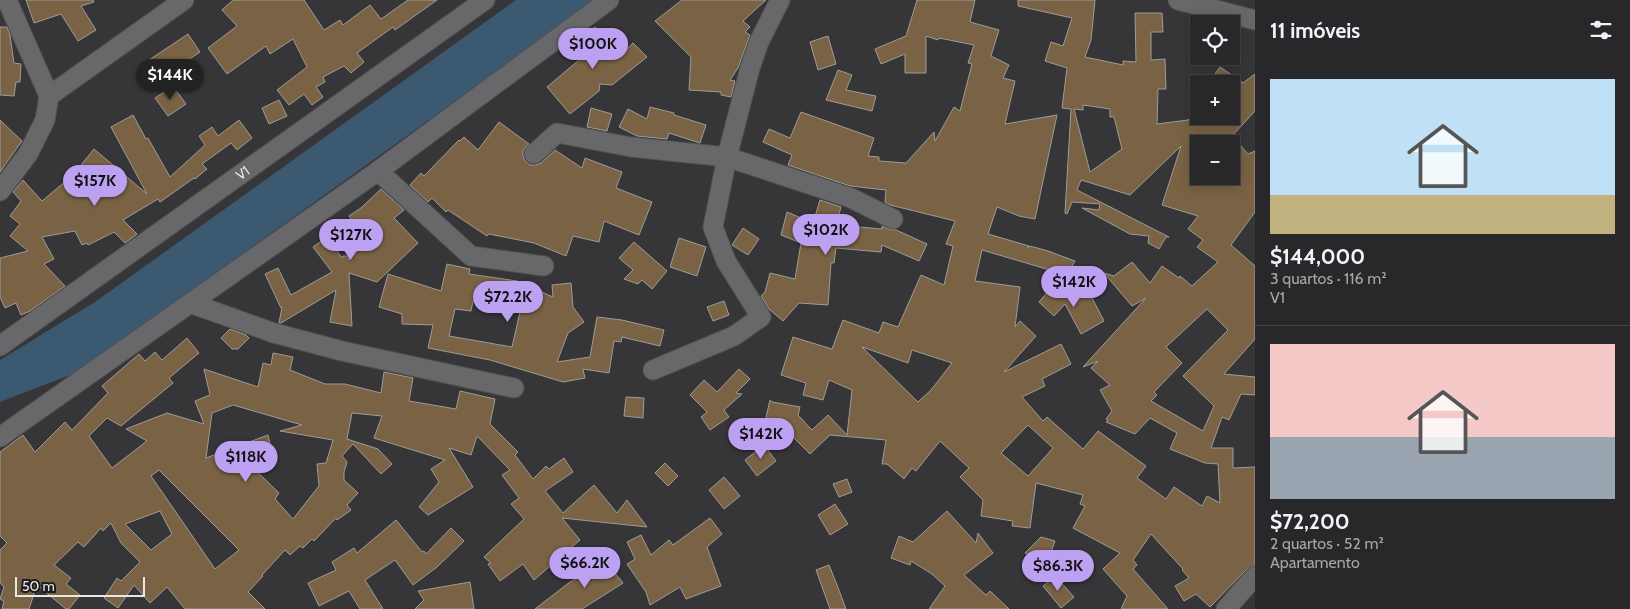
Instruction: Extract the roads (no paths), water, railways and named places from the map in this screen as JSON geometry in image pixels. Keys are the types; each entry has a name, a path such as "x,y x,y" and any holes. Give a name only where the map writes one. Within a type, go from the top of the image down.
{"street":[{"path":"0,191 28,154 45,120 49,96 7,0"},
{"path":"49,96 184,0"},
{"name":"V1","path":"0,346 485,0"},
{"path":"0,437 378,171 609,0"},
{"path":"653,370 734,336 761,317 726,261 713,227 727,157 753,60 771,16 780,0"},
{"path":"1178,0 1255,20"},
{"path":"534,154 557,133 631,147 727,157 851,198 892,218"},
{"path":"378,171 471,256 544,266"},
{"path":"190,303 274,334 342,352 514,388"},
{"path":"1226,609 1255,576"}],"water":[{"path":"516,0 596,0 78,372 0,402 0,360 95,302"}]}
